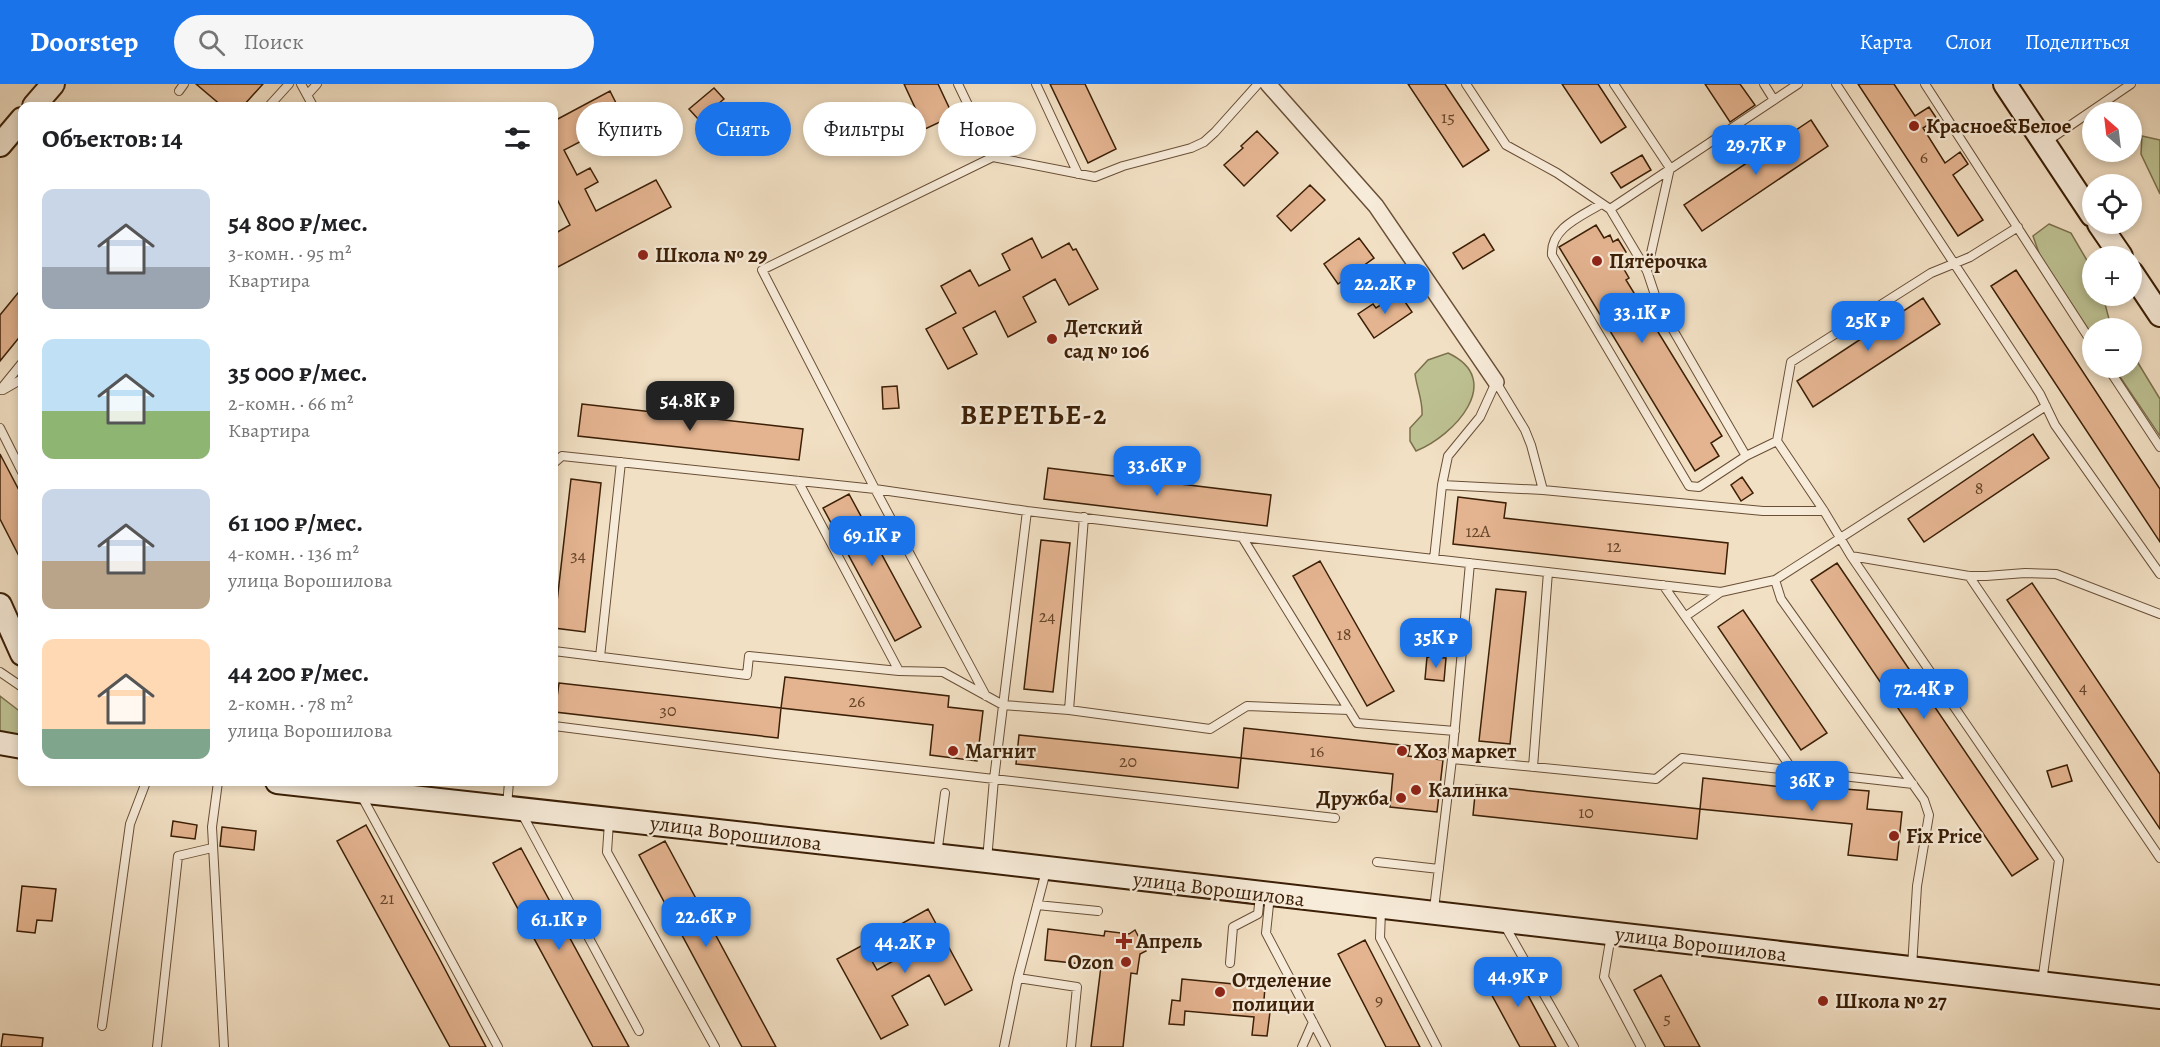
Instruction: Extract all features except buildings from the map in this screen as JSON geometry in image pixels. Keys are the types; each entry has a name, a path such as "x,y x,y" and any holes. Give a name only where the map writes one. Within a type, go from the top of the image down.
{"main road":[{"path":"37,102 53,84"},
{"path":"2005,84 2082,199"},
{"path":"0,145 18,124"},
{"path":"2142,288 2160,315"},
{"path":"0,605 18,639"},
{"path":"0,743 18,746"},
{"name":"улица Ворошилова","path":"310,786 360,792 423,794 513,808 2160,997"}],"street":[{"path":"1268,84 1376,206 1496,382"}],"lane":[{"path":"273,102 289,84"},
{"path":"301,84 311,102"},
{"path":"308,94 317,84"},
{"path":"958,84 993,157"},
{"path":"1036,84 1078,174"},
{"path":"986,696 875,489 762,270 993,157 1095,177 1131,164 1179,152 1204,142 1258,84"},
{"path":"1466,84 1506,145 1557,173 1610,209 1647,271 1658,304 1746,456"},
{"path":"1614,84 1670,168 1647,271"},
{"path":"1764,84 1774,100"},
{"path":"1610,209 1798,84"},
{"path":"1836,84 2040,394 2055,425 2160,574"},
{"path":"1925,84 2082,327"},
{"path":"2044,143 2131,84"},
{"path":"1601,204 1559,231 1551,246 1552,255 1689,486 1699,487 1746,456 1777,441"},
{"path":"2018,227 1970,257 1931,273 1791,362 1777,441 1851,556 2059,860 2042,984"},
{"path":"0,391 18,368"},
{"path":"2115,378 2160,447"},
{"path":"0,391 18,381"},
{"path":"1434,559 1442,485 1448,456 1480,417 1496,382"},
{"path":"1496,382 1525,430 1543,490"},
{"path":"558,460 562,456 875,489 1027,511 1721,592 1775,580 1841,540 2046,406"},
{"path":"0,428 18,464"},
{"path":"600,657 621,462"},
{"path":"798,481 898,672"},
{"path":"1442,485 1543,490 1763,512 1824,511"},
{"path":"987,861 994,779 1027,511"},
{"path":"1069,710 1084,517"},
{"path":"1242,537 1357,723 1455,730"},
{"path":"1851,556 1968,576 2056,574 2160,614"},
{"path":"1434,914 1455,730 1470,563"},
{"path":"1533,767 1548,572"},
{"path":"1968,576 2160,858"},
{"path":"1775,580 1781,599 1924,800 1929,815 1917,886 1912,969"},
{"path":"1664,585 1792,770"},
{"path":"1686,616 1721,592"},
{"path":"558,652 747,675 749,656 898,672 943,672 1003,705 1069,710 1210,729 1247,706 1349,710"},
{"path":"0,672 18,684"},
{"path":"558,726 1335,818"},
{"path":"1452,759 1656,779 1682,758 1913,784"},
{"path":"102,1026 130,824 144,786"},
{"path":"217,786 212,827 212,849 224,1047"},
{"path":"510,786 513,808 639,1031"},
{"path":"360,792 498,1047"},
{"path":"937,856 945,794"},
{"path":"609,819 607,852 715,1047"},
{"path":"157,1047 178,856 212,849"},
{"path":"1377,862 1439,870"},
{"path":"1004,1047 1018,978 1046,869"},
{"path":"1230,963 1233,927 1258,914 1266,895"},
{"path":"1266,895 1266,933 1326,1047"},
{"path":"1037,905 1098,911"},
{"path":"1381,908 1380,938 1437,1047"},
{"path":"1503,922 1574,1047"},
{"path":"1611,934 1604,977 1641,1047"},
{"path":"1018,978 1077,987 1071,1047"},
{"path":"1302,1047 1313,1022"}],"green space":[{"path":"2142,136 2160,140 2160,194 2142,156"},
{"path":"2049,224 2071,233 2082,252 2082,306 2106,306 2109,318 2082,318 2082,320 2040,256 2033,236"},
{"path":"1448,353 1465,364 1473,378 1473,392 1468,407 1458,421 1431,444 1416,451 1410,441 1410,428 1422,415 1422,410 1415,374 1428,360"},
{"path":"2142,369 2160,399 2160,436 2121,378 2142,378"},
{"path":"0,696 18,710 18,735 0,735"}],"place":[{"name":"Красное&Белое","path":"1914,126"},
{"name":"Школа № 29","path":"643,255"},
{"name":"Пятёрочка","path":"1597,261"},
{"name":"Детский сад № 106","path":"1052,339"},
{"name":"Магнит","path":"953,751"},
{"name":"Хоз маркет","path":"1402,751"},
{"name":"Калинка","path":"1416,790"},
{"name":"Дружба","path":"1401,798"},
{"name":"Fix Price","path":"1894,836"},
{"name":"Апрель","path":"1124,941"},
{"name":"Ozon","path":"1126,962"},
{"name":"Отделение полиции","path":"1220,992"},
{"name":"Школа № 27","path":"1823,1001"}],"district":[{"name":"ВЕРЕТЬЕ-2","path":"1034,415"}]}
